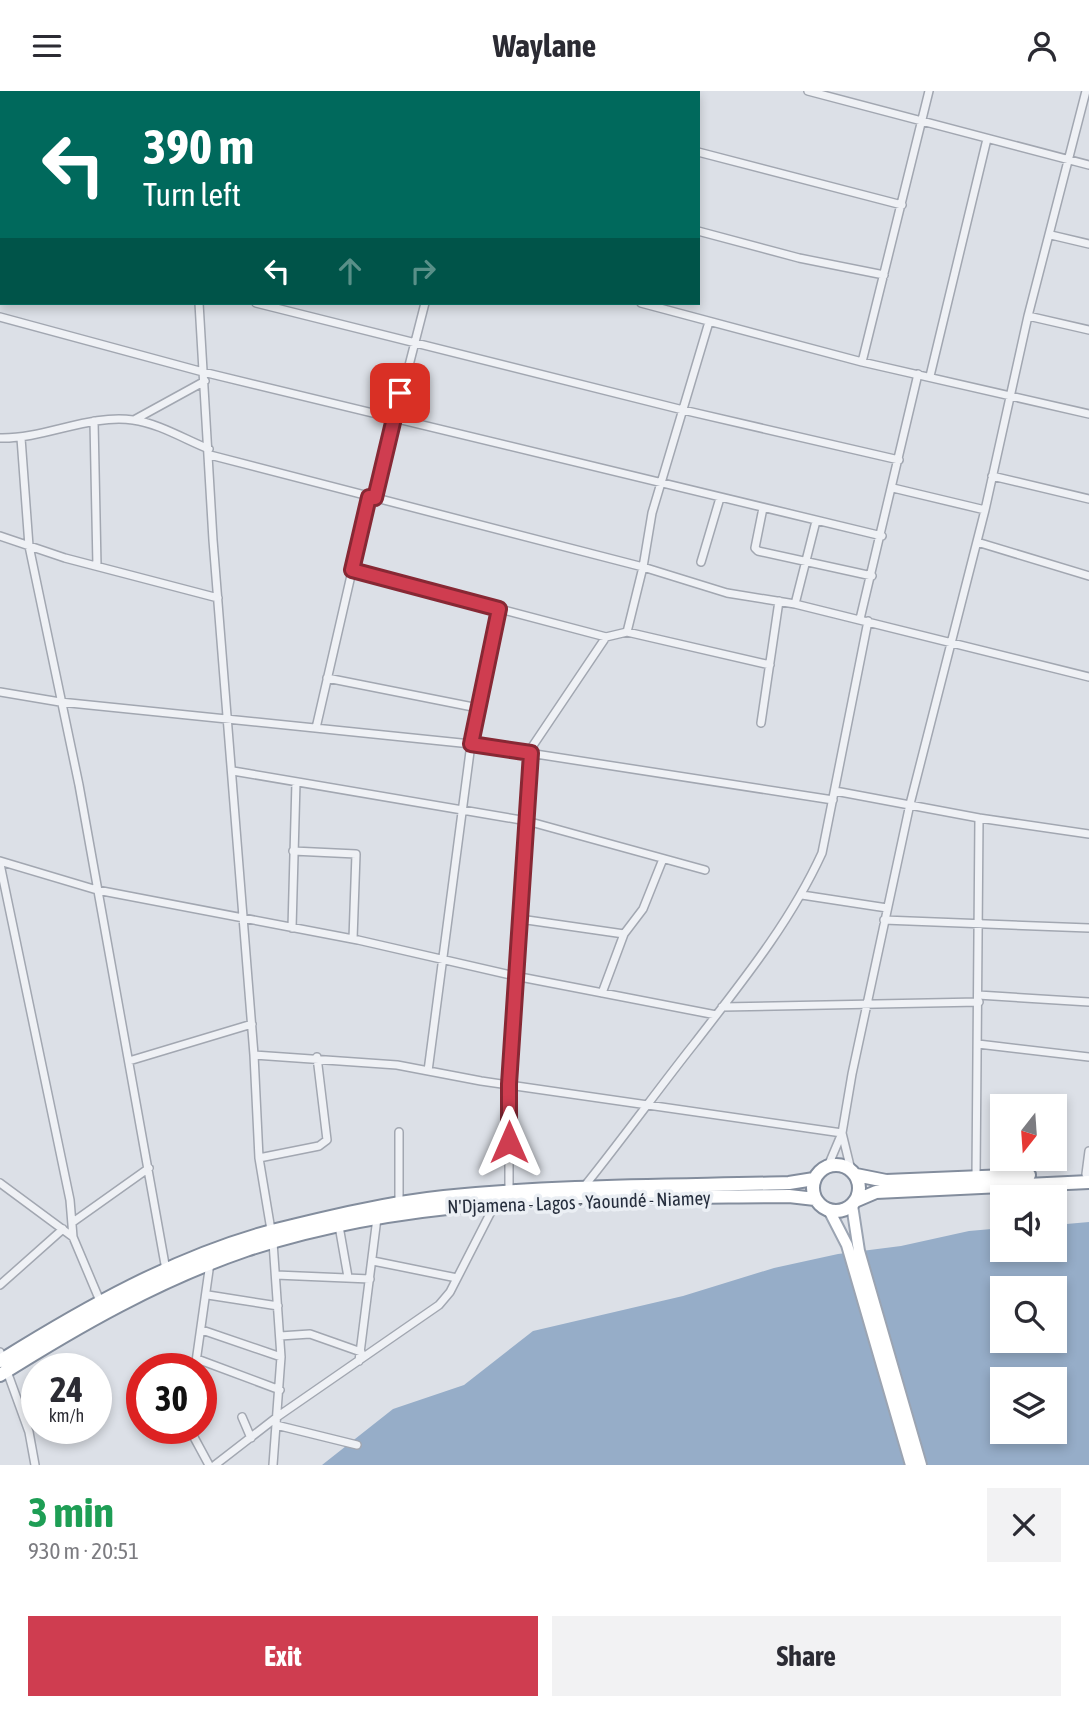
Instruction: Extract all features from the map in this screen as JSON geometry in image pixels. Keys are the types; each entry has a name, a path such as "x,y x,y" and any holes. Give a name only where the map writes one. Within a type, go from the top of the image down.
{"highway":[{"path":"837,1165 854,1173 886,1181 1088,1176 876,1192 839,1211 830,1210 815,1199 814,1179 828,1166 837,1165"},
{"path":"853,1203 859,1187 854,1173"},
{"name":"N'Djamena - Lagos - Yaoundé - Niamey","path":"2,1363 100,1301 166,1270 272,1237 399,1203 509,1191 789,1183 814,1179"},
{"name":"N'Djamena - Lagos - Yaoundé - Niamey","path":"2,1363 116,1306 272,1237 377,1218 495,1202 789,1196 815,1199"}],"main road":[{"path":"853,1203 859,1251 921,1465"},
{"path":"830,1210 849,1252 911,1465"}],"street":[{"path":"808,91 832,95 923,123 1089,165"},
{"path":"862,362 929,91"},
{"path":"828,1166 842,1133 866,1004 910,804 985,510 1028,316 1086,91"},
{"path":"930,376 987,139"},
{"path":"700,153 902,205"},
{"path":"700,231 799,258 884,275"},
{"path":"1051,235 1089,244"},
{"path":"199,305 218,597 252,1024 259,1158 272,1237 280,1336 280,1390 274,1465"},
{"path":"264,305 684,410 899,460"},
{"path":"316,728 352,570 424,305"},
{"path":"647,305 862,362 1010,393 1089,414"},
{"path":"1028,316 1089,330"},
{"path":"0,317 204,377 393,419 882,536"},
{"path":"627,632 643,567 652,513 709,322"},
{"path":"582,1189 650,1104 802,895 822,853 872,576 918,374"},
{"path":"134,420 204,377"},
{"path":"0,438 21,438 94,421 134,420 209,452 372,498 643,567 727,593 795,604 864,620 1089,677"},
{"path":"94,421 97,566"},
{"path":"21,438 29,545 97,890 166,1270"},
{"path":"992,477 1089,499"},
{"path":"893,488 985,510"},
{"path":"701,562 720,498"},
{"path":"763,508 755,548 804,562 872,576"},
{"path":"795,604 816,521"},
{"path":"0,536 97,566 218,597"},
{"path":"976,542 1089,576"},
{"path":"352,570 606,637 627,632 770,665"},
{"path":"761,723 779,601"},
{"path":"428,1071 471,744 499,609"},
{"path":"509,1191 509,1084 531,753 534,740 606,637"},
{"path":"327,678 478,708"},
{"path":"0,692 60,702 471,744 834,796 910,804 979,818 1089,834"},
{"path":"233,771 527,821 705,870"},
{"path":"292,928 296,782"},
{"path":"976,1177 979,818"},
{"path":"293,851 356,854 353,939"},
{"path":"602,993 624,934 643,909 663,859"},
{"path":"100,1301 74,1237 73,1221 0,862 97,890 353,939 515,976 716,1015"},
{"path":"802,895 887,908"},
{"path":"520,919 624,934"},
{"path":"884,920 1089,928"},
{"path":"722,1007 979,999 1089,1002"},
{"path":"129,1061 252,1024"},
{"path":"978,1044 1089,1058"},
{"path":"254,1055 317,1057 428,1071 842,1133"},
{"path":"259,1158 319,1146 327,1140 317,1057"},
{"path":"399,1132 399,1203"},
{"path":"842,1133 854,1173"},
{"path":"1088,1176 1089,1151"},
{"path":"73,1221 149,1168"},
{"path":"0,1183 74,1237"},
{"path":"215,1465 439,1305 457,1278 495,1202"},
{"path":"359,1361 377,1218"},
{"path":"339,1226 348,1277"},
{"path":"0,1285 10,1272 63,1229"},
{"path":"373,1261 457,1278"},
{"path":"198,1353 211,1263"},
{"path":"276,1275 370,1279"},
{"path":"208,1295 278,1307"},
{"path":"202,1330 281,1357"},
{"path":"280,1336 310,1334 361,1352"},
{"path":"2,1363 29,1432 35,1465"},
{"path":"217,1366 280,1390"},
{"path":"242,1417 251,1438"},
{"path":"277,1421 357,1445"},
{"path":"198,1444 209,1465"}],"water":[{"path":"1089,1222 1089,1465 322,1465 393,1409 464,1385 533,1331 683,1296 774,1268 990,1229 990,1262 1067,1262 1067,1224"}],"route":[{"path":"400,393 375,498 369,497 352,570 499,609 471,744 531,753 515,976 509,1142"}]}
